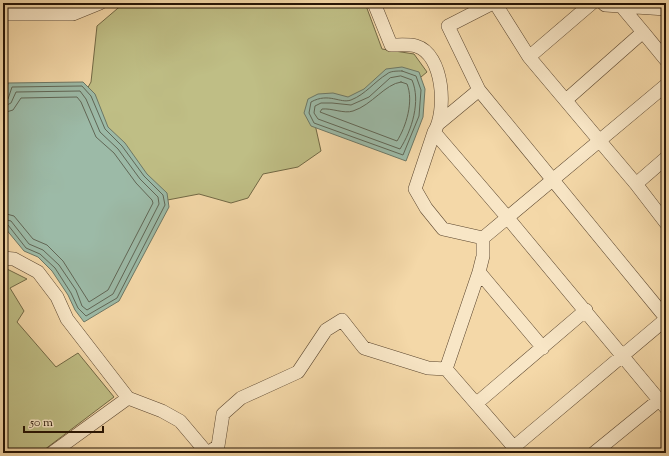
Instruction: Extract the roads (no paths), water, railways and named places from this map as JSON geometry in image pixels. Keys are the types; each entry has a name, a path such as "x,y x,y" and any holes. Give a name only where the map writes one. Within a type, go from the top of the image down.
{"street":[{"path":"3,14 73,14 100,3"},
{"path":"374,3 391,45 417,46 431,57 440,80 442,100 436,128 415,189 426,208 443,229 483,238"},
{"path":"3,258 14,259 38,272 56,297 67,319 128,398 162,411 180,421 207,453 218,446 223,414 241,398 298,372 326,330 342,320 364,348 428,368 446,369 477,403 516,450 623,356 664,312 479,90 448,26 494,3 529,57 636,184 666,223"},
{"path":"529,57 592,3"},
{"path":"603,3 605,5 622,7 666,9"},
{"path":"622,7 666,60"},
{"path":"566,100 642,32"},
{"path":"483,238 666,85"},
{"path":"436,128 479,90"},
{"path":"436,128 507,217 586,310 662,404 594,453"},
{"path":"636,184 666,158"},
{"path":"446,369 484,256 483,238"},
{"path":"479,272 543,348"},
{"path":"477,403 586,310"},
{"path":"52,453 128,398"}],"water":[{"path":"7,3 70,3 58,5"},
{"path":"402,67 419,72 425,89 423,117 406,161 311,126 304,113 308,99 318,94 333,93 348,97 364,89 386,69"},
{"path":"83,82 95,94 108,127 125,143 147,174 167,193 169,207 119,301 84,322 75,310 68,295 52,271 38,257 24,251 5,228 3,222 3,107 8,83"}]}
